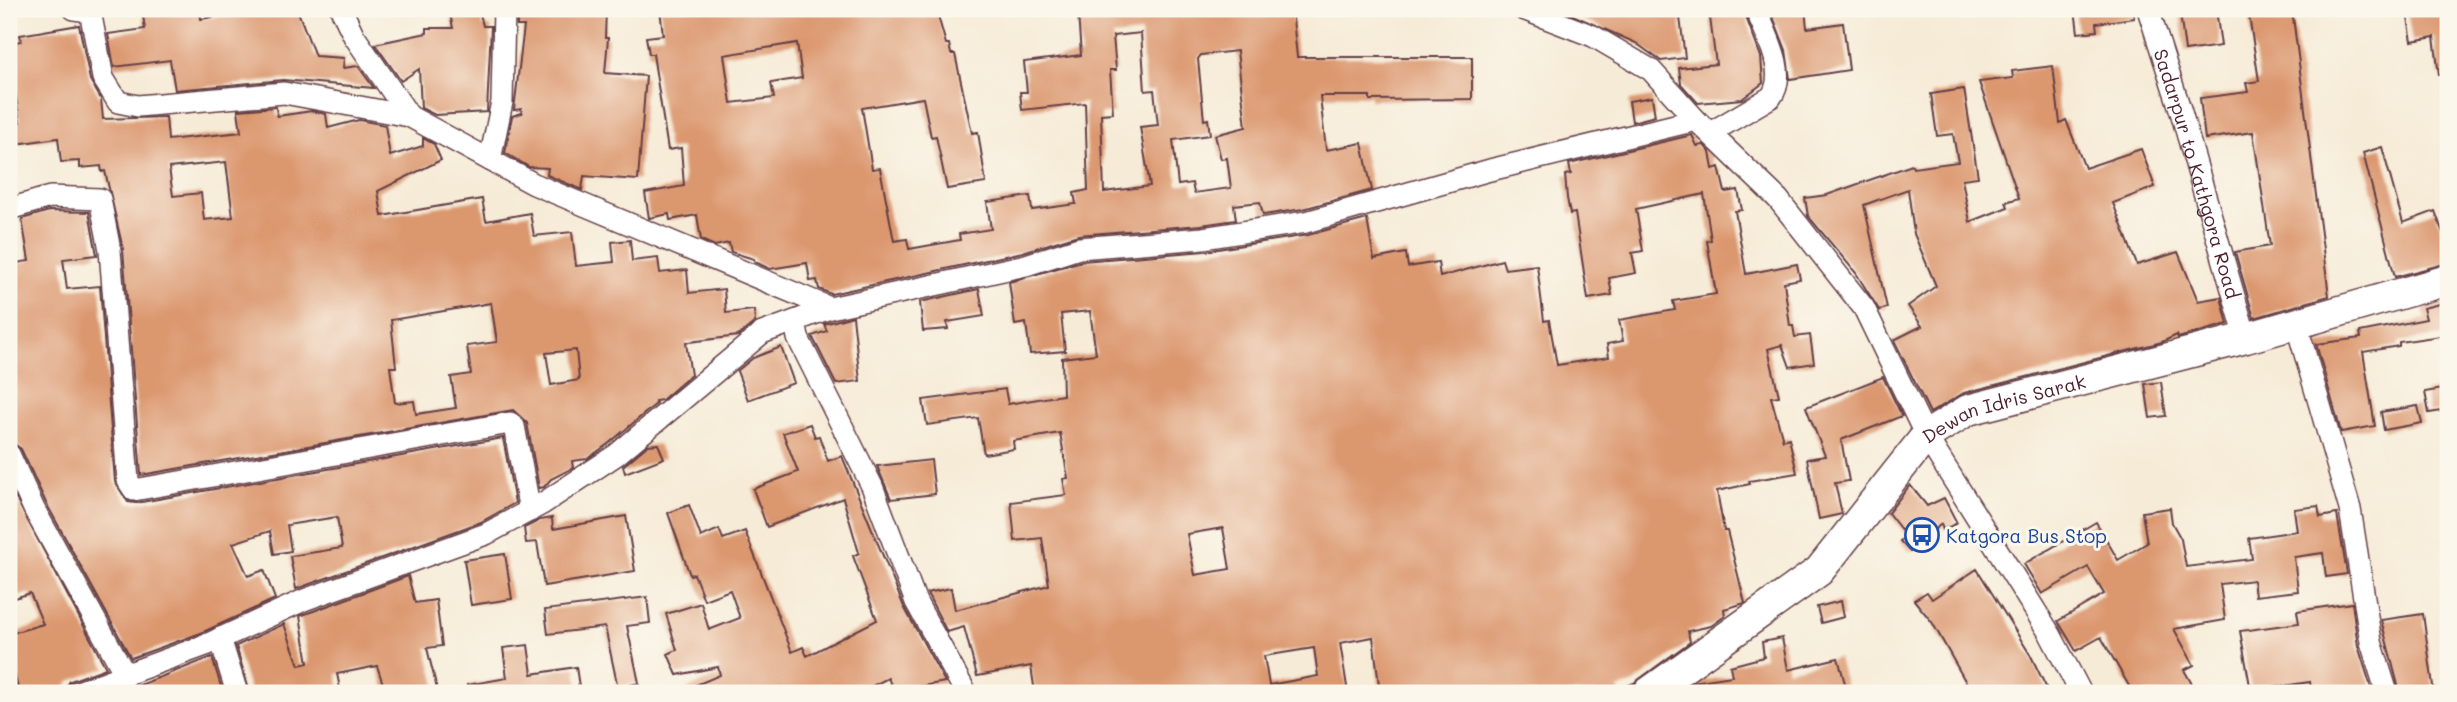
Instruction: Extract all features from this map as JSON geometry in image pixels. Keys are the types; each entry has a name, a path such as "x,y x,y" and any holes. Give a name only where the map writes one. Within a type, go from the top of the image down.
{"main road":[{"name":"Dewan Idris Sarak","path":"1648,693 1819,571 1926,436 1968,410 2246,338 2448,280"}],"street":[{"path":"341,9 354,36 409,116"},
{"path":"490,160 502,102 505,9"},
{"path":"1523,9 1593,36 1651,70 1703,127 1778,199 1864,307 1926,436 2050,634 2081,693"},
{"path":"75,693 126,676 220,638 304,600 486,534 530,511 616,455 762,333 830,308 1026,265 1079,248 1203,238 1306,222 1490,170 1703,127 1771,97 1775,91 1775,59 1756,9"},
{"name":"Sadarpur to Kathgora Road","path":"2148,9 2182,112 2246,338"},
{"path":"85,10 103,78 118,102 138,106 284,93 409,116 534,184 830,308"},
{"path":"9,209 50,197 100,199 110,250 128,481 134,490 510,423 514,426 530,511"},
{"path":"795,321 798,338 872,486 915,602 966,693"},
{"path":"2296,323 2350,509 2371,642 2387,693"},
{"path":"9,454 34,509 126,676"},
{"path":"220,638 237,693"}],"building":[{"path":"142,9 200,9 201,19 257,9 297,9 315,56 344,58 343,68 358,66 374,88 283,80 175,90 170,60 114,67 108,34 145,29"},
{"path":"449,9 479,9 483,26 491,26 487,112 435,115 421,108 419,69 401,81 375,44 427,33 427,28 453,28"},
{"path":"517,9 606,9 605,38 608,38 605,73 646,76 638,180 584,176 582,190 547,175 548,168 529,167 505,153 512,116 522,113 521,109 514,110 524,26 517,26"},
{"path":"660,9 936,9 946,44 949,44 951,54 955,54 972,133 978,132 986,183 947,189 936,136 931,137 923,98 862,108 872,169 880,168 894,241 907,239 909,249 960,240 959,234 991,229 987,202 1030,196 1032,210 1076,204 1074,193 1088,190 1085,103 1022,110 1020,92 1027,92 1024,62 1081,55 1078,14 1120,9 1292,9 1297,57 1472,57 1472,99 1370,100 1370,96 1320,96 1326,150 1362,143 1372,190 1303,209 1263,215 1260,202 1234,205 1236,220 1078,235 1023,252 831,294 819,289 817,280 810,281 807,263 770,269 754,259 731,252 729,243 715,246 701,240 697,215 670,220 669,214 649,218 645,193 684,186 681,148 668,150 653,54 649,54 646,37 663,35","holes":["1141,33 1145,91 1154,90 1158,125 1140,127 1150,186 1104,192 1101,114 1113,113 1110,70 1116,70 1113,36","797,43 802,78 771,83 774,98 731,103 724,55","1237,51 1246,127 1215,135 1221,159 1227,158 1231,188 1194,193 1192,183 1178,185 1173,140 1210,135 1208,119 1204,120 1198,59 1201,55"]},
{"path":"1559,9 1679,9 1685,58 1661,61 1636,43"},
{"path":"1743,9 1761,57 1763,83 1742,99 1698,103 1681,84 1679,68 1716,64 1709,10"},
{"path":"1770,9 1805,9 1807,28 1843,23 1849,70 1790,79 1786,50"},
{"path":"2075,9 2134,9 2134,18 2096,23 2097,31 2078,33"},
{"path":"2193,9 2216,9 2221,46 2185,51 2180,13"},
{"path":"2248,9 2292,9 2329,296 2254,318 2235,252 2270,246 2253,132 2205,139 2200,98 2248,92 2246,83 2259,81"},
{"path":"2448,9 2448,74 2439,75 2434,37 2412,41 2407,12"},
{"path":"79,25 90,80 101,99 103,119 166,117 168,140 241,132 238,110 276,107 277,116 312,111 326,114 328,128 359,120 385,125 390,156 423,146 423,138 434,144 441,160 378,191 382,216 482,199 486,221 530,213 534,236 572,232 576,266 614,262 612,242 630,240 632,261 658,258 660,273 687,270 689,293 724,289 726,313 754,310 755,322 738,336 686,343 691,375 662,400 655,401 656,404 608,444 587,459 572,461 573,468 551,479 544,487 539,488 527,423 513,410 141,475 123,249 105,171 102,172 101,166 80,168 80,161 61,162 58,138 9,145 9,123 20,122 14,84 9,85 9,43 21,41 20,35","holes":["226,162 233,217 204,220 201,193 173,196 169,168","491,303 497,342 467,346 471,374 451,377 456,408 416,414 414,401 395,403 390,367 396,367 391,320","576,350 579,380 551,385 546,353"]},
{"path":"2053,66 2060,123 2066,120 2085,168 2141,149 2155,187 2113,203 2137,265 2178,252 2198,301 2221,297 2228,324 2178,338 2177,335 2162,342 1964,393 1930,413 1894,340 1922,326 1908,306 1936,286 1914,234 1908,189 1864,205 1887,308 1879,310 1856,273 1808,216 1805,198 1827,195 1912,165 1913,168 1958,162 1953,134 1937,136 1931,94 1964,89 1978,177 1962,179 1970,222 2008,207 2006,202 2019,198 1979,82 2013,78 2012,71"},
{"path":"1652,97 1655,116 1632,122 1629,101"},
{"path":"1692,135 1697,146 1704,145 1710,152 1713,169 1719,167 1725,192 1738,190 1742,210 1735,211 1746,274 1797,264 1800,279 1784,282 1790,326 1793,326 1795,337 1810,335 1814,363 1790,367 1782,345 1768,349 1779,396 1771,397 1783,440 1789,438 1797,473 1749,481 1750,484 1717,491 1724,531 1727,531 1745,603 1724,609 1725,616 1711,626 1688,631 1690,642 1634,683 1618,689 1620,693 1380,693 1373,637 1340,643 1348,693 1035,693 1031,666 977,676 964,627 947,632 927,593 951,588 955,610 1049,585 1042,538 1015,541 1011,502 1066,495 1063,479 1068,478 1060,433 1013,441 1014,449 984,454 978,418 927,425 923,400 1005,389 1008,404 1063,395 1062,358 1096,354 1090,311 1061,314 1065,351 1030,354 1026,323 1015,325 1009,282 1082,261 1205,251 1308,235 1367,219 1374,259 1406,253 1408,267 1438,262 1440,277 1502,260 1505,269 1537,265 1544,321 1549,320 1557,365 1609,357 1607,344 1623,341 1619,320 1675,310 1673,301 1716,294 1707,241 1711,240 1704,194 1636,209 1643,251 1632,253 1636,273 1609,278 1612,295 1588,299 1575,213 1570,214 1567,198 1565,175 1571,174 1569,164","holes":["1223,528 1230,569 1195,575 1187,534","1314,648 1318,676 1269,685 1264,656"]},
{"path":"2382,147 2403,223 2435,211 2448,247 2448,263 2395,277 2363,153"},
{"path":"49,211 89,212 97,255 63,259 67,289 100,286 115,482 128,502 136,503 503,438 515,503 481,522 296,589 290,556 342,548 337,517 287,525 291,551 274,554 270,531 233,543 248,576 264,570 275,599 201,633 131,658 46,503 21,449 10,441 9,264 29,261 22,219"},
{"path":"979,289 984,316 947,322 948,329 923,331 920,302"},
{"path":"2448,302 2448,335 2399,342 2399,346 2363,352 2375,426 2341,432 2316,344 2361,338 2360,332 2426,319 2423,308"},
{"path":"853,316 860,381 836,384 812,336 827,331 824,324"},
{"path":"781,347 794,383 748,400 737,371 753,358"},
{"path":"1883,377 1902,416 1841,440 1849,481 1835,483 1842,514 1819,519 1807,459 1825,456 1806,407"},
{"path":"2161,382 2166,416 2150,418 2145,384"},
{"path":"2448,388 2448,410 2429,413 2425,392"},
{"path":"2418,406 2422,423 2384,430 2381,412"},
{"path":"810,424 815,437 819,436 828,461 842,456 904,607 945,682 894,691 888,678 858,693 677,693 720,675 718,667 677,675 668,654 677,650 666,614 701,603 709,630 740,618 730,590 704,600 694,574 690,575 668,513 689,505 701,537 719,529 723,539 745,531 792,652 803,647 807,656 877,620 853,556 859,553 843,498 767,527 753,489 798,472 783,433"},
{"path":"658,444 664,458 625,473 623,466 648,445"},
{"path":"931,460 935,494 891,499 877,466"},
{"path":"9,485 106,668 70,681 62,693 19,693 9,651 9,634 43,624 30,593 9,600"},
{"path":"1910,485 1927,506 1944,498 1957,523 1943,530 1941,524 1910,552 1900,541 1906,536 1888,513"},
{"path":"2318,506 2320,517 2337,514 2347,574 2326,577 2323,553 2294,557 2298,591 2255,596 2253,580 2220,584 2225,620 2174,629 2194,665 2184,670 2197,693 2133,693 2101,637 2076,651 2058,621 2104,594 2088,567 2042,594 2024,564 2096,522 2118,560 2147,543 2142,512 2170,508 2172,523 2181,539 2186,567 2252,559 2249,538 2297,531 2294,509"},
{"path":"626,516 635,571 544,586 537,542 526,543 524,528 540,520 552,518 553,529"},
{"path":"505,554 512,599 471,605 464,560"},
{"path":"1977,569 2031,656 2049,693 1972,693 1932,622 1914,600 1927,592 1932,599"},
{"path":"408,576 415,603 436,600 442,646 427,648 438,693 386,693 377,666 337,674 341,693 250,693 236,646 284,624 299,665 308,663 300,616"},
{"path":"647,597 650,623 627,626 639,683 618,688 605,627 548,634 545,610"},
{"path":"1841,601 1844,617 1821,623 1817,607"},
{"path":"2352,603 2358,646 2373,693 2312,693 2310,682 2251,691 2240,631 2299,623 2297,611"},
{"path":"2423,614 2434,693 2400,693 2381,620"},
{"path":"1782,638 1788,670 1838,658 1846,687 1820,693 1678,693 1693,682 1732,676 1730,666 1764,657 1762,642"},
{"path":"528,645 532,674 576,667 580,693 468,693 467,685 507,678 503,648"},
{"path":"212,657 223,693 112,693 132,688"}],"place":[{"name":"Katgora Bus Stop","path":"1922,535"}]}
